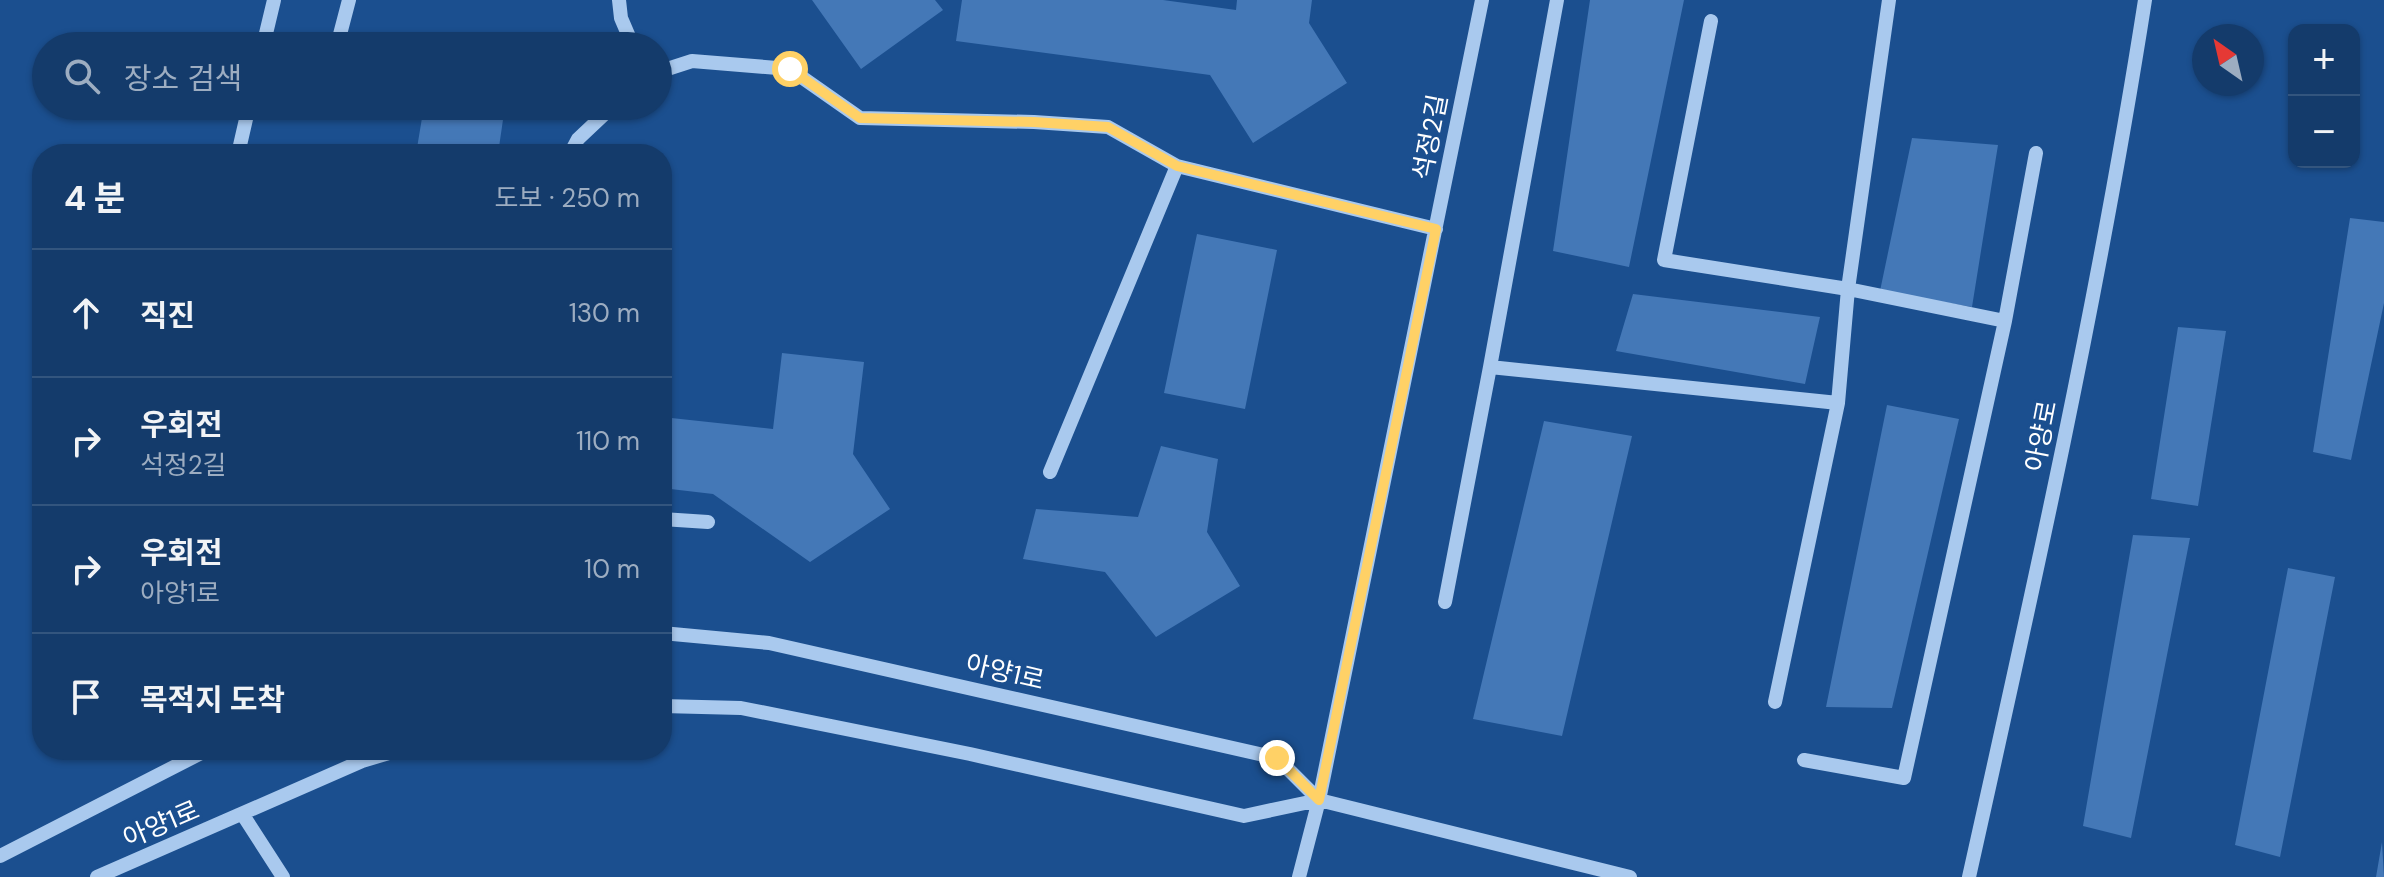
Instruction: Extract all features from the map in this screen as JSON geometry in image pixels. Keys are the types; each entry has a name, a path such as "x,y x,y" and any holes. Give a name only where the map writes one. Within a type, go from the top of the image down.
{"street":[{"path":"266,32 274,0"},
{"path":"341,32 349,0"},
{"path":"619,0 621,18 627,32"},
{"name":"석정2길","path":"1299,877 1319,800 1482,0"},
{"path":"1445,602 1557,0"},
{"path":"1775,702 1838,403 1848,289 1889,0"},
{"name":"아양로","path":"1969,877 2051,509 2145,0"},
{"path":"1711,21 1664,260 1848,289 2005,321"},
{"path":"672,67 692,61 790,69 860,118 1108,127 1177,166 1436,229"},
{"path":"240,144 246,120"},
{"path":"575,144 598,120"},
{"path":"1804,760 1904,778 2005,321 2036,153"},
{"path":"1050,472 1177,166"},
{"path":"1490,367 1838,403"},
{"path":"672,520 708,522"},
{"name":"아양1로","path":"672,634 769,643 1277,758 1319,800"},
{"path":"672,706 741,708 970,754 1244,816 1319,800 1630,877"},
{"name":"아양1로","path":"0,856 187,760"},
{"name":"아양1로","path":"97,877 365,760"},
{"path":"243,815 283,877"}],"building":[{"path":"812,0 935,0 943,10 861,69"},
{"path":"962,0 1163,0 1236,10 1237,0 1312,0 1309,23 1347,83 1253,143 1210,75 956,41"},
{"path":"1590,0 1684,0 1629,267 1553,251"},
{"path":"422,120 503,120 499,144 418,144"},
{"path":"1912,138 1998,145 1972,307 1880,291"},
{"path":"2350,218 2384,222 2384,303 2351,460 2313,452"},
{"path":"1197,234 1277,250 1245,409 1164,393"},
{"path":"1633,294 1820,317 1805,384 1616,351"},
{"path":"2178,327 2226,331 2198,506 2151,499"},
{"path":"782,353 864,362 853,454 890,509 810,562 713,494 672,489 672,418 773,429"},
{"path":"1887,405 1959,419 1892,708 1826,707"},
{"path":"1544,421 1632,436 1562,736 1473,719"},
{"path":"1161,446 1218,459 1207,532 1240,586 1156,637 1105,572 1023,559 1036,509 1138,517"},
{"path":"2133,535 2190,538 2131,838 2083,826"},
{"path":"2288,568 2335,577 2280,857 2235,845"},
{"path":"2382,842 2384,877 2376,877"}],"route":[{"path":"790,69 860,118 1108,127 1177,166 1436,229 1319,800 1277,758"}]}
